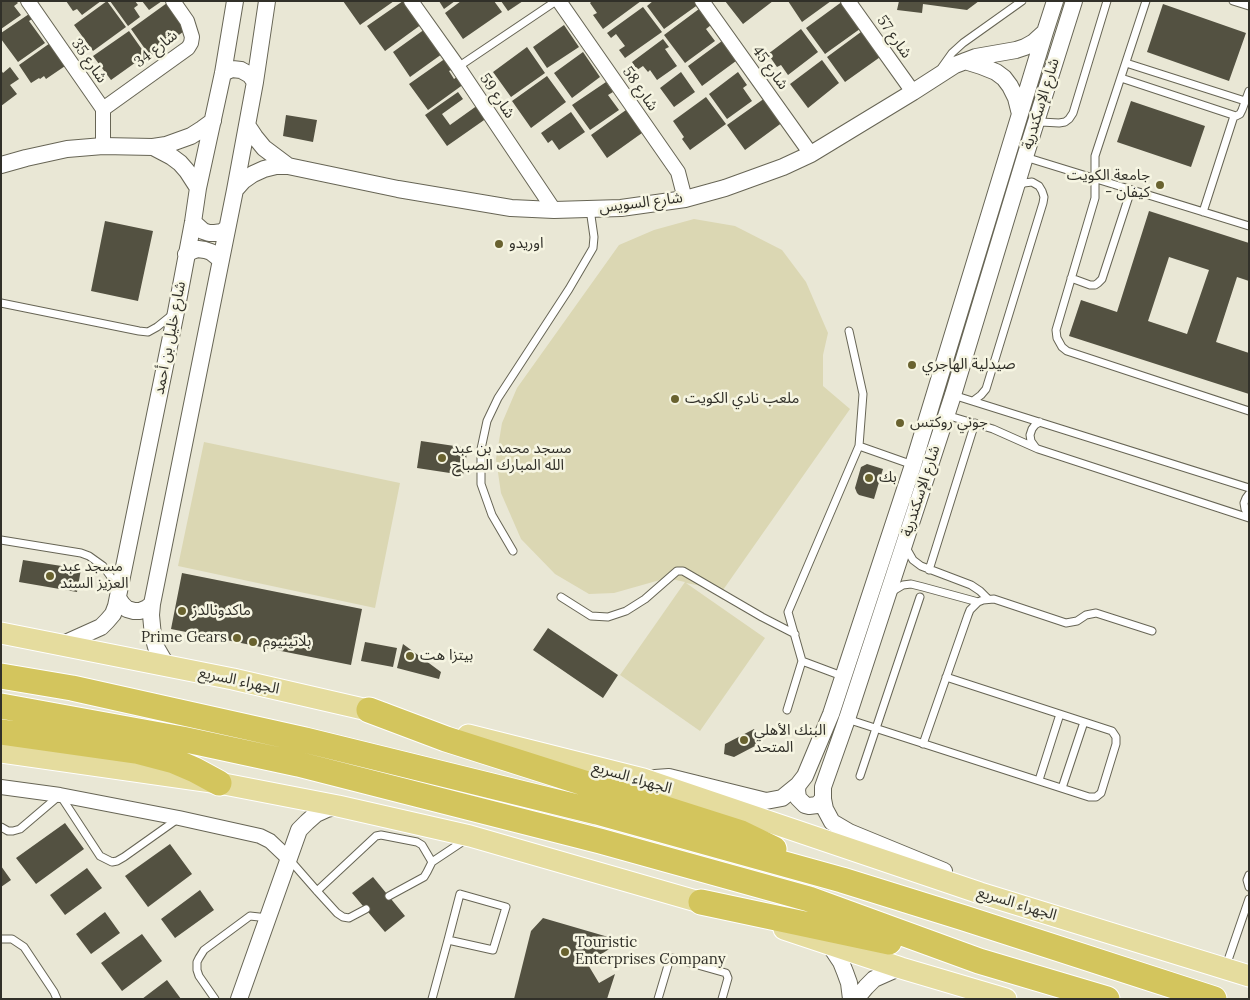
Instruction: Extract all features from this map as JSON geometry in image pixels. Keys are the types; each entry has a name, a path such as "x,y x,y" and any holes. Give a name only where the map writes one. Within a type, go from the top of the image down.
{"highway":[{"name":"الجهراء السريع","path":"1,676 72,688 314,742 597,812 842,880 1214,999"},
{"path":"1,706 298,764 591,839 809,899 978,961 1107,999"},
{"path":"369,710 446,740 741,833 842,880"},
{"path":"1,732 136,751 174,761 218,783"},
{"path":"701,902 978,961"}],"main road":[{"name":"الجهراء السريع","path":"1,633 233,679 369,710 642,779 980,893 1249,976"},
{"path":"1,752 273,792 470,836 701,902 901,968 1003,998"}],"street":[{"name":"شارع 35","path":"28,1 103,109"},
{"name":"شارع 34","path":"103,109 188,48 192,37 187,22 173,1"},
{"name":"شارع خليل بن أحمد","path":"61,645 100,627 113,614 118,598 176,312 198,188 223,73 235,1"},
{"path":"167,666 158,652 153,636 150,614 236,190 267,1"},
{"name":"شارع 59","path":"411,1 458,67 554,210"},
{"name":"شارع 58","path":"558,1 678,172 685,199"},
{"name":"شارع 45","path":"702,1 811,154"},
{"name":"شارع 57","path":"848,1 913,92"},
{"name":"شارع الإسكندرية","path":"823,799 823,786 847,719 904,542 938,413 936,390 1055,1"},
{"name":"شارع الإسكندرية","path":"642,779 669,777 766,801 782,798 798,785 805,776 831,714 913,466 938,413 953,395 1074,1"},
{"name":"شارع السويس","path":"236,190 253,174 270,167 288,166 398,189 502,206 554,210 622,208 685,199 733,185 783,167 811,154 954,65 976,57 1025,47 1045,32"},
{"path":"965,61 996,72 1004,78 1016,98 1020,114"},
{"path":"223,73 232,69 241,70 250,75 255,82"},
{"path":"103,109 103,146"},
{"path":"1,165 67,149 103,146 153,147 166,145 197,132 213,120"},
{"name":"شارع السويس","path":"247,124 264,148 288,166"},
{"path":"153,147 180,163 188,171 198,188"},
{"path":"193,222 202,231 209,233 222,232 227,228"},
{"path":"186,254 198,249 205,250 221,260"},
{"path":"936,390 953,395"},
{"path":"118,598 122,604 134,611 140,611 152,604"},
{"path":"798,785 798,798 805,805 813,806 823,799 825,809 832,822 849,832 944,871 980,893"},
{"path":"1,787 60,795 260,836 270,841 288,859"},
{"path":"239,999 299,830 299,818 292,803 273,792"},
{"path":"299,830 316,814 338,806"},
{"path":"829,944 845,972 852,999"},
{"path":"856,999 874,980 901,968"}],"lane":[{"path":"458,67 558,1"},
{"path":"934,78 952,53 963,43 1022,1"},
{"path":"1035,126 1041,122 1065,122 1073,113 1107,1"},
{"path":"1146,1 1095,156 1095,198 1056,330 1057,338 1062,347 1067,351 1249,411"},
{"path":"1233,1 1249,6"},
{"path":"1126,63 1246,101"},
{"path":"1121,78 1234,116 1240,114 1249,91"},
{"path":"1203,212 1234,116"},
{"path":"1025,157 1249,226"},
{"path":"973,401 986,389 1043,203 1042,191 1039,186 1032,182 1024,183 1016,188"},
{"path":"1071,278 1094,285 1102,279 1131,190"},
{"path":"513,551 492,515 481,484 481,449 487,421 498,398 569,289 593,248 594,237 590,209"},
{"path":"1,303 148,332 176,312"},
{"path":"787,710 802,661 788,612 859,446 863,394 849,330"},
{"path":"953,395 1249,488"},
{"path":"938,413 994,429 1038,449 1249,517"},
{"path":"1038,449 1033,446 1030,435 1035,425 1040,422"},
{"path":"929,570 975,423"},
{"path":"859,446 913,466"},
{"path":"1249,494 1244,503 1249,517"},
{"path":"1,540 89,556 97,560 109,573 118,598"},
{"path":"904,542 913,560 921,566 971,585 988,599"},
{"path":"561,597 591,616 608,616 626,611 645,599 677,571 683,571 795,634"},
{"path":"887,596 896,588 911,584 978,602"},
{"path":"860,776 920,597"},
{"path":"923,744 968,615 978,602 988,599 999,601 1066,623 1077,621 1086,615 1096,613 1152,631"},
{"path":"802,661 842,676"},
{"path":"831,714 1093,798 1103,790 1116,744 1116,737 1112,731 946,677"},
{"path":"1039,780 1060,714"},
{"path":"1062,788 1084,722"},
{"path":"1,827 8,831 20,829 60,795 100,856 112,862 118,861 179,818"},
{"path":"317,891 376,836 381,835 417,842 422,845 432,862"},
{"path":"389,896 424,876 432,862 470,836"},
{"path":"288,859 337,913 343,917 349,918 366,909"},
{"path":"1249,875 1247,880 1249,888"},
{"path":"432,999 460,894 506,907 493,950 448,940"},
{"path":"1226,969 1249,899"},
{"path":"215,999 197,970 197,962 204,950 250,916 268,918"},
{"path":"1,939 12,939 24,947 57,999"},
{"path":"658,999 669,962 673,958 726,973 728,978 722,999"}],"shaded area":[{"name":"ملعب نادي الكويت","path":"694,219 735,226 782,250 806,282 828,333 823,355 823,386 850,409 723,590 686,583 765,638 700,731 620,675 685,582 667,578 614,593 589,594 555,574 521,539 501,493 496,459 502,423 517,388 619,245 654,230"},
{"path":"204,442 400,483 375,608 178,566"}],"building":[{"path":"1,1 16,1 18,3 14,6 21,15 1,29"},
{"path":"66,1 101,1 82,15 77,9 73,11"},
{"path":"107,1 126,27 93,51 74,25"},
{"path":"110,1 135,1 138,5 134,8 140,17 128,26"},
{"path":"142,1 162,1 149,10"},
{"path":"343,1 394,1 360,25"},
{"path":"403,1 406,1 422,24 385,51 367,26"},
{"path":"439,1 455,1 444,9"},
{"path":"461,1 494,1 502,12 463,39 445,13"},
{"path":"501,1 523,1 508,11"},
{"path":"592,1 641,1 603,29 593,15 597,13 590,3"},
{"path":"653,1 697,1 699,4 664,29 647,6"},
{"path":"725,1 773,1 743,24"},
{"path":"788,1 831,1 802,22"},
{"path":"843,1 864,26 825,54 806,28"},
{"path":"899,1 979,1 967,10 923,4 922,13 897,10"},
{"path":"167,3 187,29 150,56 131,29"},
{"path":"1163,4 1246,33 1229,81 1147,52"},
{"path":"643,7 662,32 625,58 619,50 625,46 616,34 611,38 607,33"},
{"path":"699,9 711,25 706,29 715,41 685,63 664,35"},
{"path":"32,12 35,17 29,21 45,43 18,62 1,39 1,33"},
{"path":"564,25 579,47 547,68 533,47"},
{"path":"425,29 442,54 410,77 393,52"},
{"path":"801,29 818,52 788,75 781,65 777,67 768,54"},
{"path":"865,29 883,55 845,82 827,57"},
{"path":"129,31 146,55 111,80 93,56"},
{"path":"663,39 669,47 665,49 677,66 657,80 650,70 648,72 643,66 637,70 632,62"},
{"path":"53,41 68,64 46,79 44,76 31,83 19,65"},
{"path":"722,41 736,61 702,86 688,66"},
{"path":"527,47 545,73 511,97 493,72"},
{"path":"583,52 600,77 572,98 554,73"},
{"path":"446,58 453,69 449,71 454,79 458,76 464,84 428,110 409,84"},
{"path":"822,60 839,83 808,108 790,84"},
{"path":"10,67 19,79 10,85 17,94 1,106 1,70 3,73"},
{"path":"681,72 695,92 674,107 660,88"},
{"path":"738,72 747,85 743,88 752,101 727,119 709,94"},
{"path":"547,76 566,102 531,128 512,101"},
{"path":"606,82 613,92 608,95 619,110 590,130 572,105"},
{"path":"458,92 463,99 442,114 450,125 478,105 487,118 447,146 425,115"},
{"path":"706,97 726,124 690,150 673,121"},
{"path":"765,98 783,122 745,150 727,125"},
{"path":"1131,101 1205,126 1191,167 1117,142"},
{"path":"626,110 642,133 607,158 591,135"},
{"path":"571,112 585,132 559,150 552,140 548,143 541,133"},
{"path":"286,115 317,120 313,142 283,136"},
{"path":"1149,211 1249,243 1249,281 1237,277 1216,342 1249,353 1249,394 1069,336 1081,300 1117,312","holes":["1169,257 1209,270 1187,334 1148,321"]},
{"path":"105,221 153,231 138,301 91,291"},
{"name":"مسجد محمد بن عبد الله المبارك الصباح","path":"421,441 468,448 463,475 417,468"},
{"name":"بك","path":"867,464 883,469 874,499 859,495 855,488 861,467"},
{"name":"مسجد عبد العزيز السند","path":"23,560 81,569 77,592 19,582"},
{"path":"182,573 362,609 351,665 171,629"},
{"path":"548,628 618,675 603,698 533,650"},
{"path":"365,642 397,648 393,667 361,661"},
{"name":"بيتزا هت","path":"403,644 441,672 439,679 397,668"},
{"name":"البنك الأهلي المتحد","path":"754,729 758,737 755,746 734,757 724,754 725,744"},
{"path":"65,823 84,849 36,884 16,858"},
{"path":"170,844 192,874 148,907 125,876"},
{"path":"1,866 11,880 1,887"},
{"path":"87,868 102,888 65,915 50,895"},
{"path":"373,877 405,916 385,932 352,893"},
{"path":"200,890 214,910 175,938 161,919"},
{"path":"105,912 120,933 91,954 76,934"},
{"name":"Touristic Enterprises Company","path":"543,918 622,941 587,963 599,983 615,974 607,999 514,999 531,931"},
{"path":"142,934 162,961 122,991 101,963"},
{"path":"167,980 181,999 142,999"}],"place":[{"name":"جامعة الكويت - كيفان","path":"1160,185"},
{"name":"اوريدو","path":"499,244"},
{"name":"صيدلية الهاجري","path":"912,365"},
{"name":"ملعب نادي الكويت","path":"675,399"},
{"name":"جوني روكتس","path":"900,423"},
{"name":"مسجد محمد بن عبد الله المبارك الصباح","path":"442,458"},
{"name":"بك","path":"869,478"},
{"name":"مسجد عبد العزيز السند","path":"50,576"},
{"name":"ماكدونالدز","path":"182,611"},
{"name":"Prime Gears","path":"237,638"},
{"name":"بلاتينيوم","path":"253,642"},
{"name":"بيتزا هت","path":"410,656"},
{"name":"البنك الأهلي المتحد","path":"744,740"},
{"name":"Touristic Enterprises Company","path":"565,952"}]}
